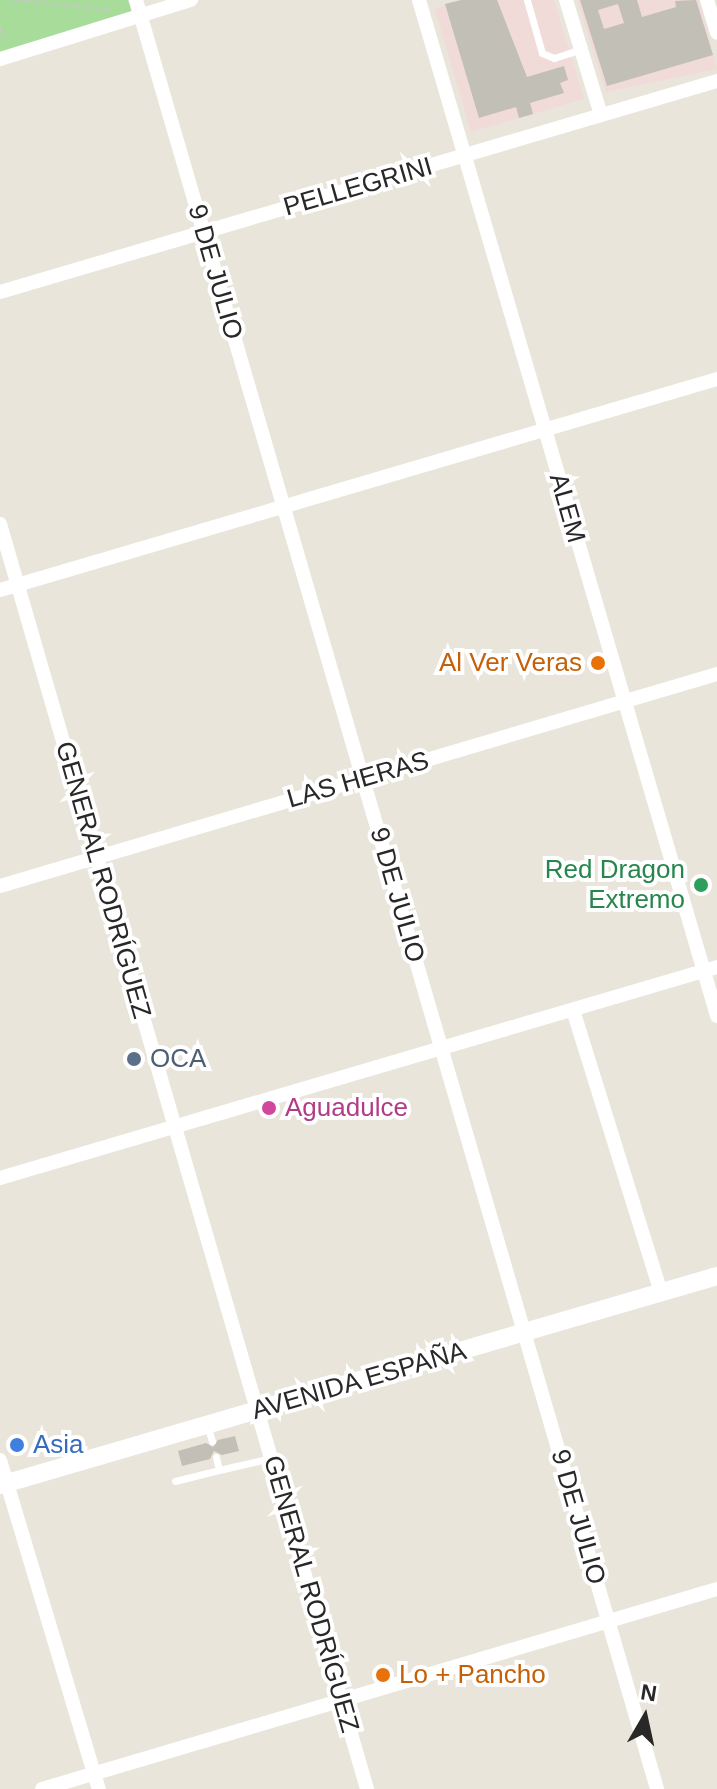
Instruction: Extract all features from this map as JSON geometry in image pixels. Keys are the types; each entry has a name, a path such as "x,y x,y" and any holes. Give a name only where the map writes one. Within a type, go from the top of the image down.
{"main road":[{"name":"AVENIDA ESPAÑA","path":"3,1484 210,1434 257,1411 717,1276"}],"street":[{"path":"4,54 138,7 191,0"},
{"name":"ALEM","path":"419,0 624,702 710,969 717,1016"},
{"path":"566,0 601,115"},
{"path":"707,0 717,32"},
{"name":"9 DE JULIO","path":"138,7 657,1789"},
{"name":"PELLEGRINI","path":"0,292 717,81"},
{"path":"0,590 717,379"},
{"name":"GENERAL RODRÍGUEZ","path":"0,524 367,1789"},
{"name":"LAS HERAS","path":"0,886 717,674"},
{"path":"0,1178 710,969"},
{"path":"573,1010 661,1292"},
{"path":"0,1460 3,1484 99,1789"},
{"path":"42,1789 717,1589"}],"lane":[{"path":"527,0 542,53 554,58 581,49"},
{"path":"216,1457 219,1470"},
{"path":"175,1481 271,1457"}],"path":[{"path":"14,0 117,11"},
{"path":"0,27 4,54"}],"shaded area":[{"path":"463,0 554,0 584,99 471,132 435,9"},
{"path":"577,0 699,0 717,69 606,92"}],"green space":[{"path":"0,0 128,0 132,13 0,52"}],"building":[{"path":"461,0 497,0 527,77 564,66 568,80 560,83 564,93 530,103 533,114 519,118 516,107 479,118 445,4"},
{"path":"580,0 637,0 642,17 676,7 675,1 696,0 713,55 607,86","holes":["618,4 624,23 604,29 598,10"]},
{"path":"235,1436 239,1451 222,1455 214,1451 210,1459 182,1466 178,1451 206,1443 213,1447 218,1440"}],"place":[{"name":"Al Ver Veras","path":"598,663"},
{"name":"Red Dragon Extremo","path":"701,885"},
{"name":"OCA","path":"134,1059"},
{"name":"Aguadulce","path":"269,1108"},
{"name":"Asia","path":"17,1445"},
{"name":"Lo + Pancho","path":"383,1675"}]}
